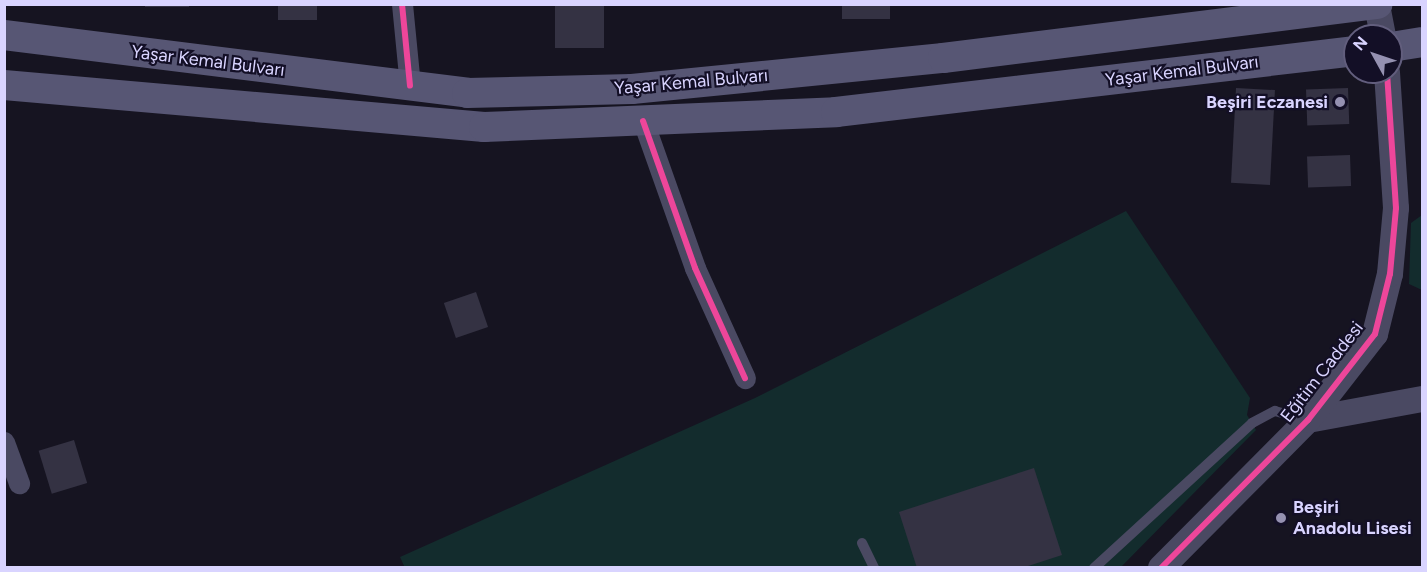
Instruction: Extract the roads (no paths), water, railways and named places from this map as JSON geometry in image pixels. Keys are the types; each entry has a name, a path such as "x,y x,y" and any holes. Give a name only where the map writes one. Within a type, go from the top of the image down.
{"main road":[{"name":"Yaşar Kemal Bulvarı","path":"4,35 467,93 632,89 1377,5"},
{"path":"1403,45 1422,42"},
{"name":"Yaşar Kemal Bulvarı","path":"4,85 484,126 836,112 1343,52"}],"street":[{"path":"402,4 410,86"},
{"path":"1377,5 1381,24"},
{"name":"Eğitim Caddesi","path":"1161,567 1308,420 1375,334 1390,274 1396,208 1388,84"},
{"path":"643,121 695,268 745,378"},
{"path":"1308,420 1422,399"},
{"path":"4,442 19,483"}],"lane":[{"path":"1094,567 1252,423 1275,411 1308,420"},
{"path":"862,543 873,567"}],"place":[{"name":"Beşiri Eczanesi","path":"1340,102"},
{"name":"Beşiri Anadolu Lisesi","path":"1281,518"}]}
